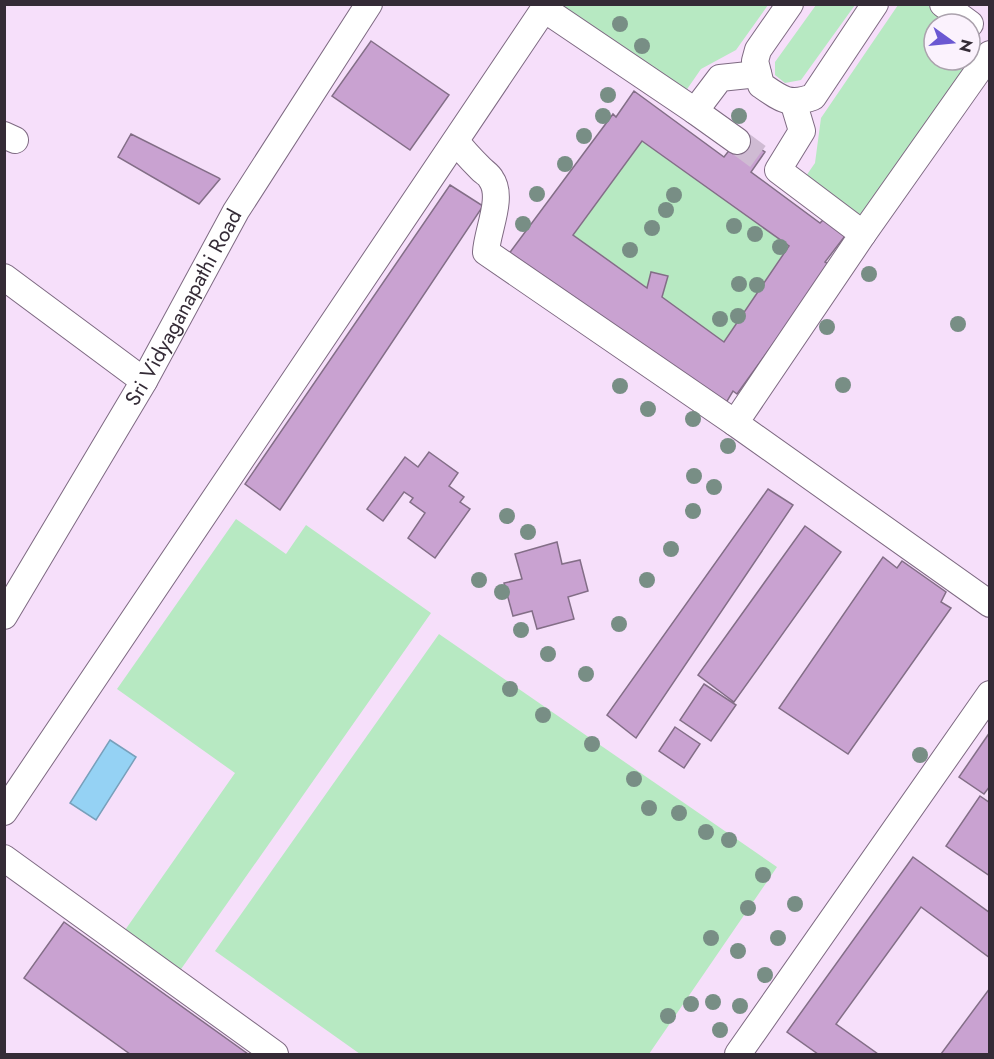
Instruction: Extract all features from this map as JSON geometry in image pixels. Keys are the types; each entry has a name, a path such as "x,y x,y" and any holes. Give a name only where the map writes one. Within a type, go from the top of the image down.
{"street":[{"name":"Sri Vidyaganapathi Road","path":"4,615 144,381 236,211 369,4"},
{"path":"790,4 759,50 755,61 761,86 783,101 801,102 813,97 875,4"},
{"path":"4,812 546,7 737,141"},
{"path":"735,423 863,234 990,54"},
{"path":"695,111 720,78 758,74"},
{"path":"793,101 802,131 769,164 863,234"},
{"path":"456,141 492,179 497,195 494,216 487,237 486,252 735,423 990,604"},
{"path":"4,277 144,381"},
{"path":"738,1054 990,694"},
{"path":"4,858 275,1054"}],"green space":[{"path":"555,4 768,5 736,50 701,69 683,95"},
{"path":"816,5 855,5 801,80 785,83 775,75 775,62"},
{"path":"898,5 927,5 937,12 922,12 922,72 965,72 863,220 806,176 815,163 821,118"},
{"path":"642,141 789,246 724,342 573,235"},
{"path":"236,519 286,554 306,525 431,613 179,972 123,933 235,773 117,689"},
{"path":"439,634 777,867 649,1054 360,1054 215,951"}],"water":[{"path":"110,740 136,757 96,820 70,803"}],"building":[{"path":"371,41 449,95 410,150 332,96"},
{"path":"634,91 724,157 741,135 765,152 751,172 820,223 823,220 845,236 825,262 830,265 737,394 733,391 723,408 508,255 613,114 616,117","holes":["642,141 789,246 724,342 662,297 668,276 651,272 647,288 573,235"]},
{"path":"131,134 220,179 199,204 118,157"},
{"path":"450,185 483,206 280,510 245,484"},
{"path":"429,452 458,473 449,486 464,497 460,502 470,509 435,558 408,538 425,513 410,502 413,498 404,492 383,521 367,509 405,457 418,467"},
{"path":"768,489 793,505 636,738 607,715"},
{"path":"805,526 841,552 734,702 698,675"},
{"path":"557,542 562,564 580,560 588,591 568,597 574,619 537,629 532,611 513,616 504,583 522,579 515,554"},
{"path":"883,557 897,568 902,561 946,592 941,602 951,608 848,754 779,708"},
{"path":"704,684 736,705 711,741 680,720"},
{"path":"675,727 700,744 684,768 659,751"},
{"path":"990,732 990,786 984,794 959,777"},
{"path":"980,796 990,803 990,876 946,846"},
{"path":"913,857 990,913 990,958 921,907 836,1024 878,1054 818,1054 787,1032"},
{"path":"64,922 248,1054 130,1054 24,978"},
{"path":"990,988 989,1054 941,1054"}],"tunnel":[{"path":"737,141 760,158"}]}
